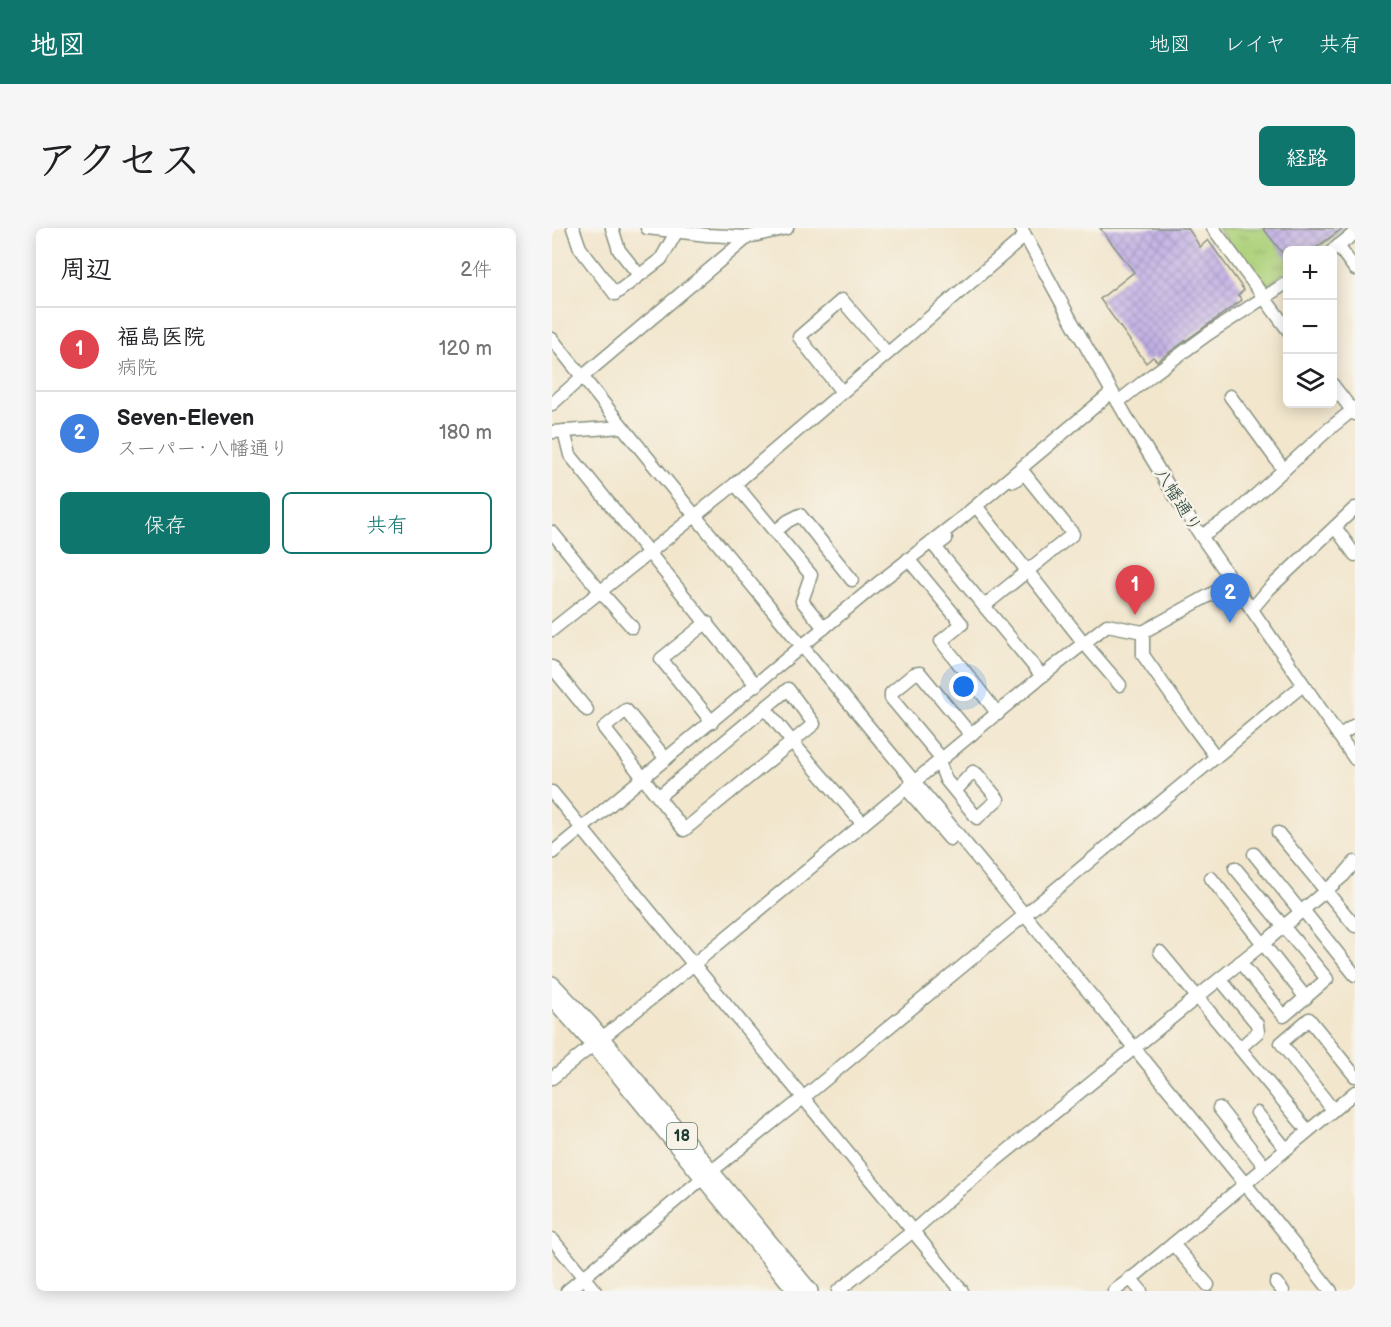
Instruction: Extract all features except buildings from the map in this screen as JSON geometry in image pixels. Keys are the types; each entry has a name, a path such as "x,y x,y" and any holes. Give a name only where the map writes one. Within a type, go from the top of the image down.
{"main road":[{"name":"18","path":"552,984 590,1024 597,1041"},
{"name":"18","path":"552,998 597,1041 707,1175 796,1291"},
{"name":"18","path":"707,1175 810,1291"}],"street":[{"path":"573,228 580,248 615,294 661,259 676,231"},
{"path":"612,228 618,250 639,275"},
{"path":"647,228 748,237 787,228"},
{"path":"1213,228 1283,325"},
{"path":"552,630 735,483 887,353 1023,232"},
{"name":"八幡通り","path":"1023,232 1115,397 1174,495 1355,759"},
{"path":"1337,246 1355,233"},
{"path":"552,404 748,237"},
{"path":"1337,250 1355,269"},
{"path":"552,853 908,559 1115,397 1152,375 1208,334 1283,285"},
{"path":"842,392 799,338 842,300 887,353"},
{"path":"552,339 801,647 950,839"},
{"path":"1201,536 1236,513 1329,429 1354,411 1337,390"},
{"path":"1230,396 1284,470"},
{"path":"622,426 558,432 570,455 756,685"},
{"path":"984,606 1073,534 1024,473 935,547 1042,676"},
{"path":"735,483 811,575 802,601 824,628"},
{"path":"1252,609 1269,589 1355,508"},
{"path":"980,511 1120,685"},
{"path":"776,531 800,515 852,580"},
{"path":"1335,527 1355,555"},
{"path":"552,532 632,627"},
{"path":"908,559 962,624 941,641 998,714"},
{"path":"552,1078 1107,624 1143,632 1233,582"},
{"path":"707,622 661,659 712,722"},
{"path":"1143,632 1143,655 1216,757"},
{"path":"552,667 586,710"},
{"path":"955,791 946,780 940,761 891,698 891,693 914,674 920,673 971,735"},
{"path":"567,1291 1303,685"},
{"path":"658,797 788,689 814,724 684,830 642,777 604,728 626,710 666,759"},
{"path":"765,708 863,824"},
{"path":"1339,736 1355,725"},
{"path":"910,785 1024,915 1331,1291"},
{"path":"552,792 962,1291"},
{"path":"1278,833 1355,926"},
{"path":"1254,854 1355,975"},
{"path":"838,1291 1264,943 1343,876 1355,862"},
{"path":"1235,868 1327,980 1284,1016 1240,962"},
{"path":"1210,878 1306,998"},
{"path":"1160,952 1308,1131"},
{"path":"1220,979 1257,1024 1258,1032 1240,1048"},
{"path":"1333,1110 1281,1043 1309,1019 1355,1076"},
{"path":"1114,1291 1355,1092"},
{"path":"1219,1108 1265,1167"},
{"path":"1257,1113 1286,1149"},
{"path":"552,1239 595,1291"},
{"path":"1173,1244 1208,1285"},
{"path":"1130,1278 1141,1291"}],"green space":[{"path":"1218,228 1345,228 1320,246 1283,246 1283,274 1263,289"}],"place":[{"name":"福島医院","path":"1135,615"},
{"name":"Seven-Eleven","path":"1230,623"}]}
